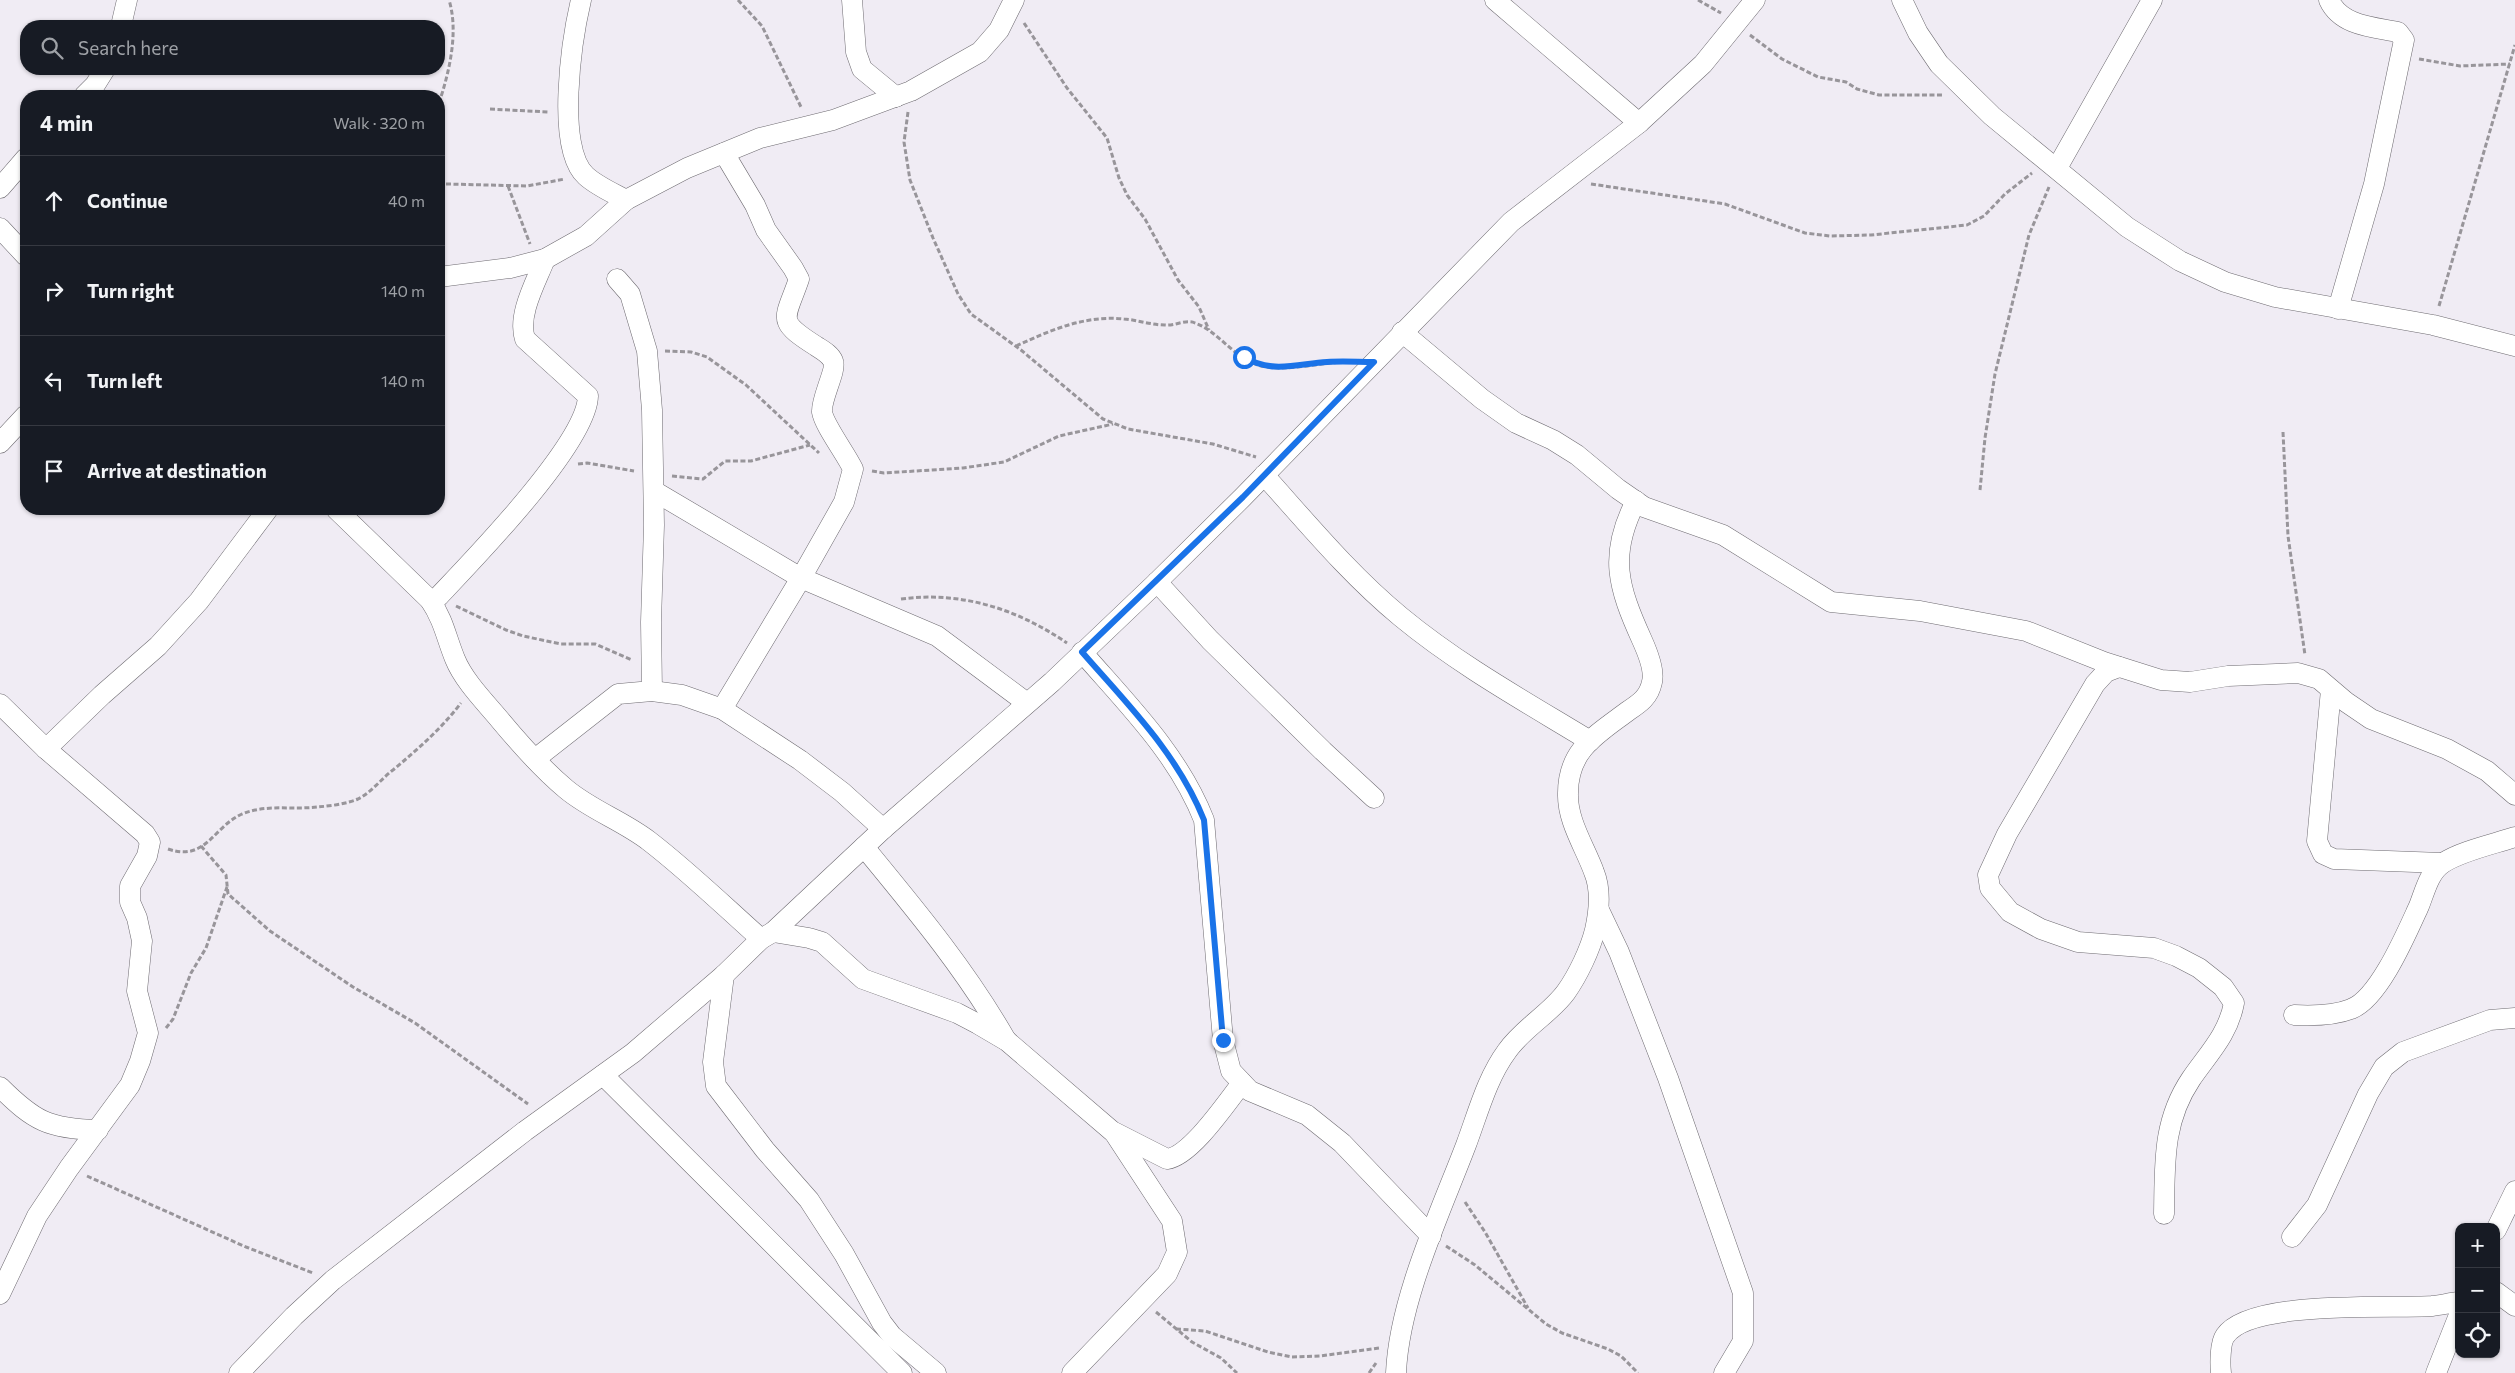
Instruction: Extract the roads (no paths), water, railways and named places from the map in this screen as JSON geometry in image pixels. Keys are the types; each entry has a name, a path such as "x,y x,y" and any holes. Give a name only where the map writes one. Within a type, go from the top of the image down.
{"street":[{"path":"122,20 127,0"},
{"path":"581,0 574,32 568,95 575,159 585,176 626,200"},
{"path":"852,0 856,52 862,70 903,94"},
{"path":"1495,0 1639,123"},
{"path":"240,1373 294,1316 333,1280 545,1116 633,1052 724,975 883,829 1027,703 1157,582 1511,222 1639,123 1703,64 1755,0"},
{"path":"1902,0 1918,33 1939,64 1977,101 2127,227 2180,261 2225,282 2275,298 2433,326 2515,346"},
{"path":"2052,164 2152,0"},
{"path":"2329,0 2334,12 2349,20 2362,25 2398,32 2404,40 2403,55 2374,184 2338,309"},
{"path":"445,276 510,268 540,260 586,236 626,200 687,168 760,138 834,120 903,94 980,52 999,30 1013,2"},
{"path":"90,90 101,75"},
{"path":"722,709 802,578 844,502 853,468 826,424 822,412 828,382 834,371 834,361 827,352 793,331 787,325 786,313 799,279 766,230 755,205 724,153"},
{"path":"0,188 20,165"},
{"path":"0,228 20,250"},
{"path":"434,599 499,532 551,467 588,408 588,396 526,339 522,329 540,260"},
{"path":"617,279 630,294 647,351 652,410 654,482 652,691"},
{"path":"1402,332 1482,399 1516,424 1553,440 1577,455 1618,489 1636,501 1644,506 1722,535 1831,602 1920,611 2026,631 2161,680 2190,682 2228,676 2298,673 2319,679 2371,719 2447,749 2487,771 2515,795"},
{"path":"0,442 20,421"},
{"path":"1270,469 1335,555 1400,616 1487,679 1590,741"},
{"path":"654,482 802,578 936,636 1027,703"},
{"path":"1396,1373 1397,1345 1431,1236 1493,1076 1507,1050 1566,993 1594,932 1599,910 1596,874 1576,832 1568,796 1570,768 1580,750 1647,697 1653,680 1647,652 1624,602 1618,559 1623,526 1636,501"},
{"path":"46,749 102,694 158,646 204,594 263,515"},
{"path":"343,515 434,599 442,616 455,659 474,687 535,759 565,789 589,806 625,824 767,936 809,938 822,942 863,979 958,1013 1007,1041 1112,1131 1166,1159 1176,1158 1209,1124 1242,1083"},
{"path":"1157,582 1210,640 1323,751 1374,798"},
{"path":"1082,652 1159,740 1193,792 1204,820 1223,1040 1231,1071 1250,1091 1306,1115 1342,1143 1431,1236"},
{"path":"2119,666 2106,672 2095,684 2008,834 1988,875 1990,888 2010,912 2040,929 2078,942 2154,948 2176,956 2199,968 2223,987 2234,1003 2230,1021 2222,1036 2214,1050 2190,1080 2176,1106 2165,1144 2164,1214"},
{"path":"2331,690 2317,841 2323,854 2334,859 2442,863 2515,838"},
{"path":"535,759 618,694 652,691 682,695 722,709 800,760 842,792 883,829"},
{"path":"0,704 46,749 146,834 150,842 147,856 130,886 130,902 137,918 142,941 137,991 148,1033 130,1085 69,1168 38,1216 0,1294"},
{"path":"864,847 945,946 982,998 1007,1041"},
{"path":"2294,1015 2318,1015 2353,1009 2374,991 2415,913 2431,875 2442,863"},
{"path":"1599,910 1619,952 1668,1078 1743,1293 1744,1341 1724,1373"},
{"path":"724,975 713,1062 716,1086 765,1150 809,1200 844,1254 882,1323 892,1336 936,1373"},
{"path":"2292,1237 2317,1205 2368,1094 2384,1068 2403,1052 2490,1020 2515,1018"},
{"path":"603,1075 902,1373"},
{"path":"0,1087 32,1116 45,1123 71,1129 98,1130"},
{"path":"1072,1373 1167,1274 1177,1252 1172,1221 1112,1131"},
{"path":"2499,1223 2515,1191"},
{"path":"2500,1295 2515,1306"},
{"path":"2221,1373 2224,1337 2232,1329 2254,1317 2293,1310 2434,1306 2455,1303"},
{"path":"2436,1373 2455,1325"}]}
